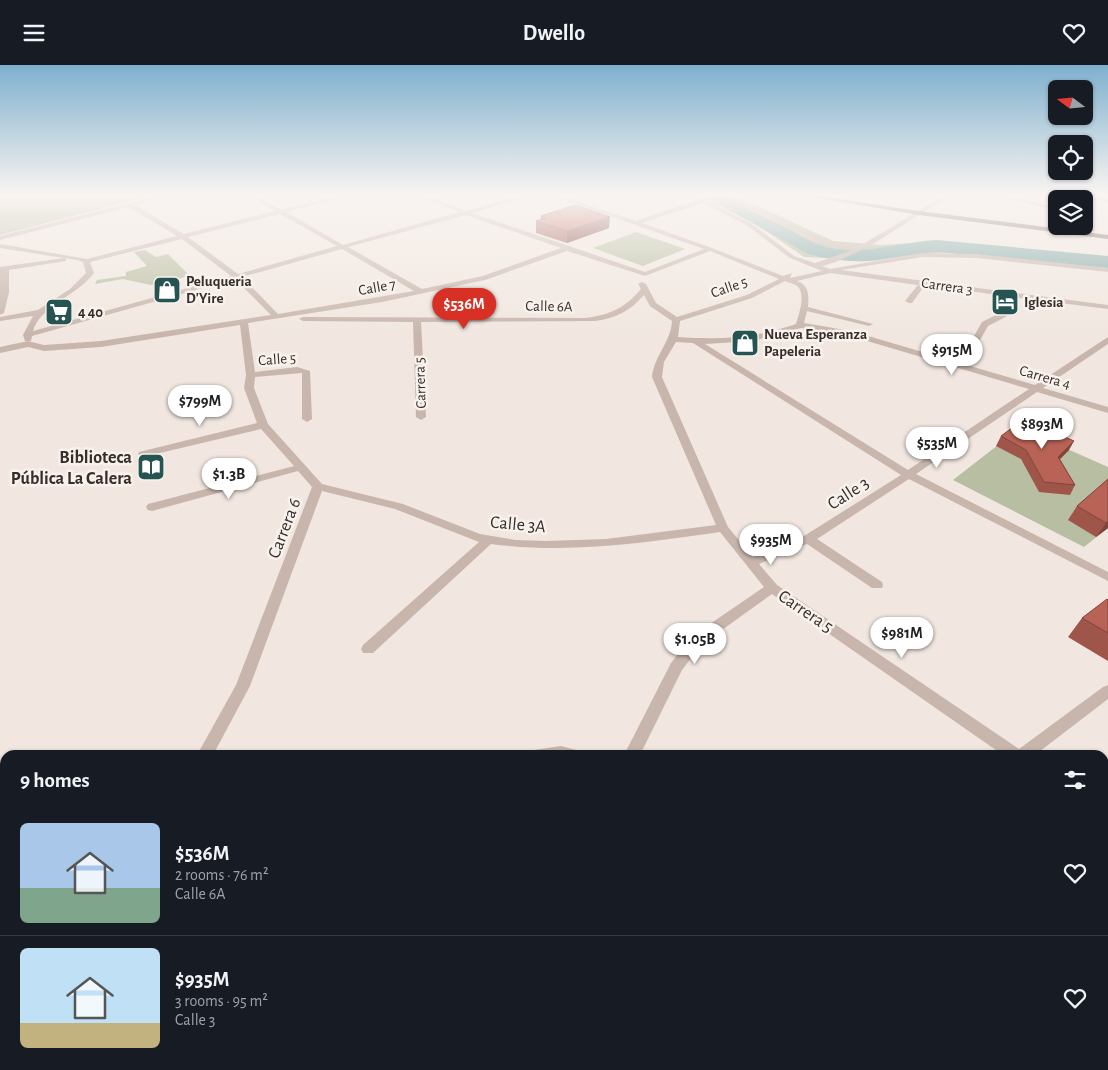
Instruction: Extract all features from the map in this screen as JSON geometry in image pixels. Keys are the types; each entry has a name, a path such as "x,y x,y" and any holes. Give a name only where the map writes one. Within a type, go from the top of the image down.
{"street":[{"path":"0,313 2,268 82,259 160,242"},
{"path":"189,242 236,277 277,317"},
{"path":"337,242 422,292"},
{"path":"27,335 359,242"},
{"path":"550,242 644,274 710,249"},
{"path":"644,274 642,285 653,304 676,320 675,339 725,343 748,341 773,335 800,325 804,308 804,289 801,285 690,242"},
{"name":"Carrera 3","path":"772,242 792,257 830,271 1108,307"},
{"path":"820,242 855,249"},
{"name":"Calle 5","path":"676,320 757,293 817,265 840,259 868,242"},
{"path":"0,246 82,259"},
{"name":"Calle 7","path":"244,321 422,292 485,278 568,248"},
{"path":"788,279 923,255 947,254 1108,270"},
{"path":"28,344 27,335 33,321 41,312 80,286 90,273 82,259"},
{"path":"909,301 923,283"},
{"name":"Calle 6A","path":"263,319 604,319 630,308 644,289"},
{"path":"977,338 985,324 1008,312 1009,295"},
{"path":"804,308 869,323"},
{"path":"0,319 41,312"},
{"name":"Carrera 5","path":"417,319 421,417"},
{"path":"0,351 28,344 44,348 101,344 244,321"},
{"name":"Carrera 6","path":"208,750 243,685 318,487 299,468 263,425 249,388 251,375 244,321"},
{"name":"Carrera 4","path":"800,325 848,333 1108,410"},
{"name":"Carrera 5","path":"675,339 656,367 657,377 723,528 750,563 772,588 1009,750"},
{"path":"694,340 907,474 1108,577"},
{"name":"Calle 3","path":"750,563 808,539 862,506 907,474 1108,341"},
{"name":"Calle 5","path":"251,375 297,370 306,371 307,419"},
{"path":"143,454 263,425"},
{"path":"152,507 299,468"},
{"name":"Calle 3A","path":"318,487 411,510 470,536 489,540 564,545 640,539 723,528"},
{"path":"808,539 877,585"},
{"path":"368,649 489,540"},
{"path":"634,750 676,667 696,641 772,588"},
{"path":"1030,750 1108,691"}],"green space":[{"path":"609,242 665,242 685,249 643,266 593,248"},
{"path":"782,242 844,242 881,245 929,242 1108,259 1108,268 946,252 869,260 804,257"},
{"path":"145,250 156,257 168,254 190,276 151,285 123,279 95,284 97,280 126,276 126,272 147,266 134,252"},
{"path":"1020,428 1108,467 1108,528 1084,547 953,480"}],"building":[{"path":"1024,419 1074,441 1058,457 1075,485 1044,482 1026,450 1001,436"},
{"path":"1108,479 1108,521 1106,523 1077,506"},
{"path":"1108,600 1108,633 1082,618"}],"waterway":[{"path":"800,242 815,250 850,255 878,254 915,247 937,246 1108,262"}],"place":[{"name":"Peluqueria D'Yire","path":"167,290"},
{"name":"Iglesia","path":"1005,302"},
{"name":"4 40","path":"59,312"},
{"name":"Nueva Esperanza Papeleria","path":"745,343"},
{"name":"Biblioteca Pública La Calera","path":"151,467"}]}
